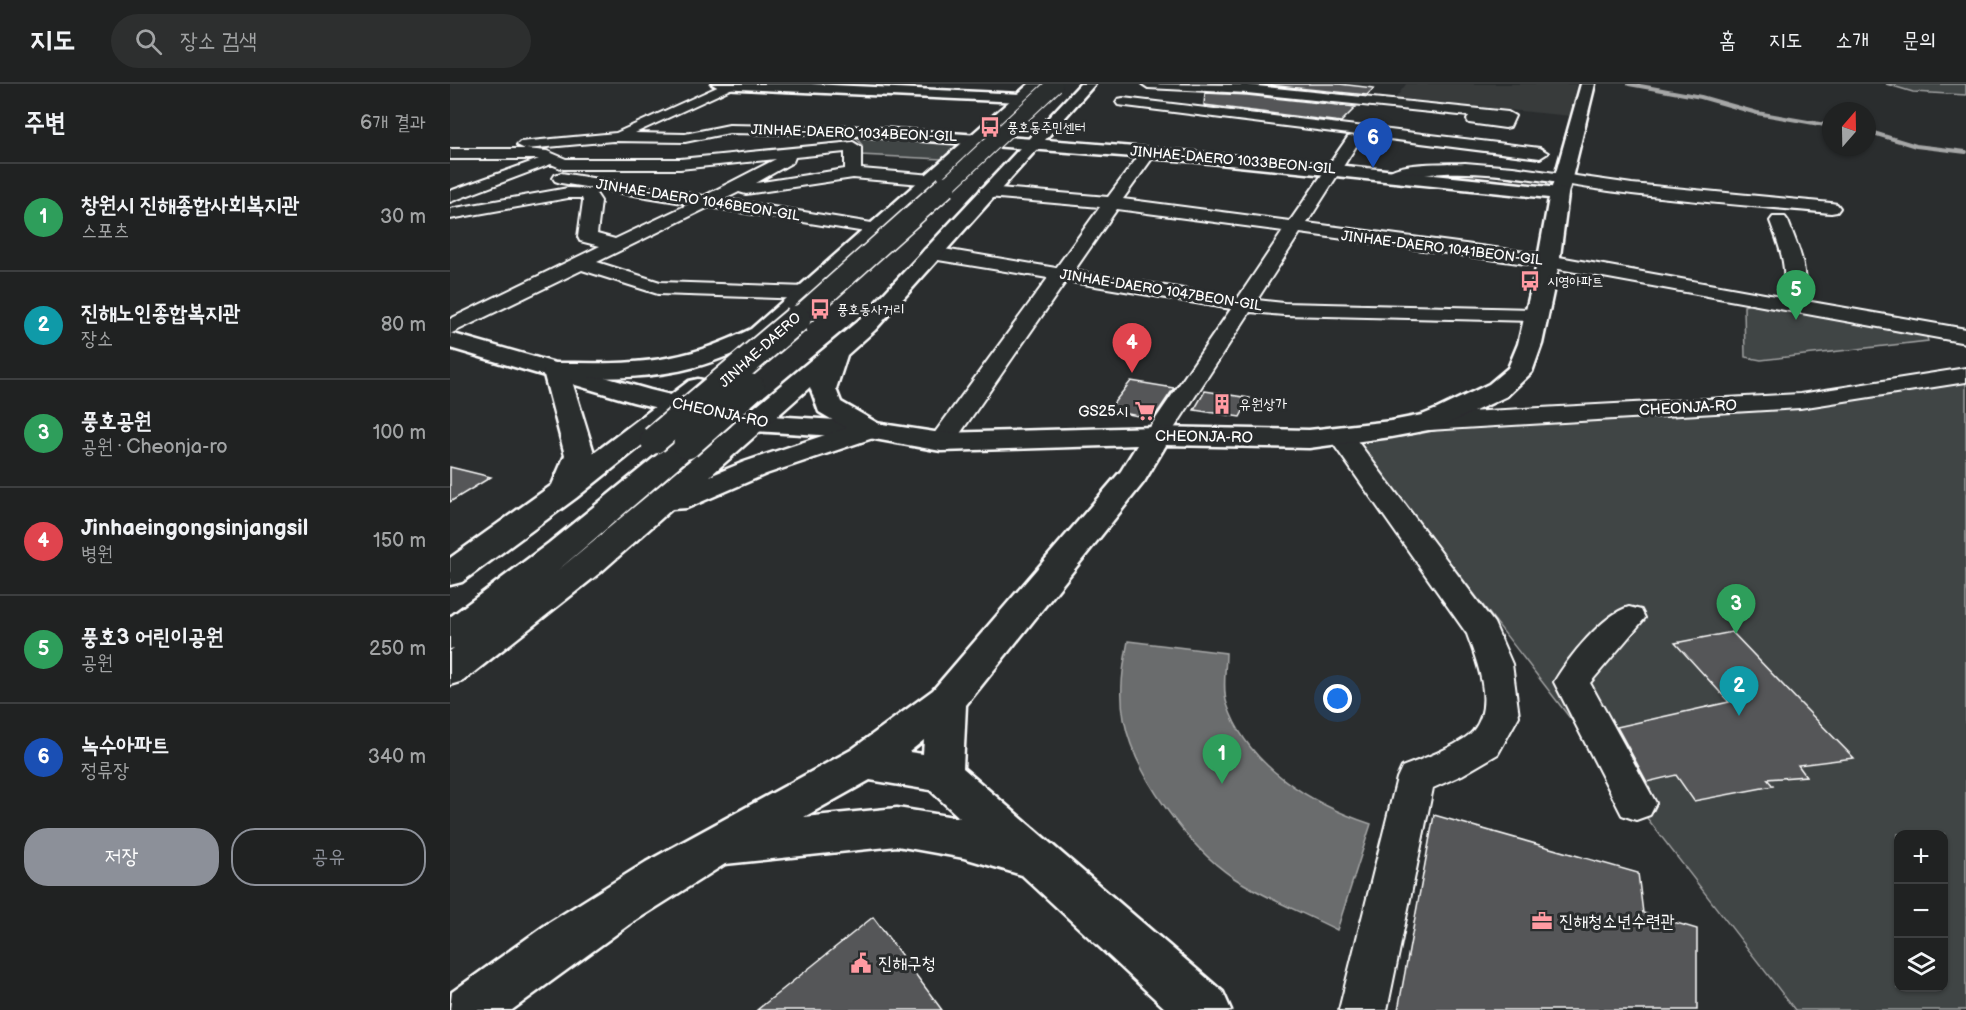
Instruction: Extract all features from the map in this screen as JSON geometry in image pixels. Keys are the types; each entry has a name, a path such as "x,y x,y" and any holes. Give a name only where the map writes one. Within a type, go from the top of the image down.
{"main road":[{"path":"719,84 1029,91"},
{"name":"JINHAE-DAERO","path":"450,598 654,440 721,385 1006,132 1055,84"},
{"name":"JINHAE-DAERO","path":"797,345 958,189 1071,84"},
{"path":"450,671 590,562 867,325 1088,84"},
{"path":"1429,422 1498,390 1519,372 1530,344 1561,186 1588,84"},
{"path":"450,574 565,491 761,334 1029,91"},
{"name":"JINHAE-DAERO 1034BEON-GIL","path":"840,131 978,138"},
{"name":"JINHAE-DAERO 1033BEON-GIL","path":"978,138 1393,175 1561,186"},
{"path":"565,491 580,455 556,371 673,365 724,351 761,334"},
{"name":"CHEONJA-RO","path":"450,340 676,404 753,423 869,430 941,442 1157,436 1309,439 1429,422"},
{"path":"835,353 823,389 829,406 869,430"},
{"path":"450,636 561,550 687,445 759,381"},
{"path":"649,512 755,468 869,430"},
{"path":"470,1010 529,964 714,847 866,762 947,701 1133,476 1157,436"},
{"path":"942,775 947,701"},
{"path":"866,762 942,775 1205,1010"},
{"path":"714,847 897,827 964,838 1036,859"}],"street":[{"path":"450,196 613,137 734,84"},
{"path":"1148,84 1248,86 1475,116 1423,114"},
{"path":"1225,115 1248,86"},
{"path":"1272,99 1394,113 1377,133"},
{"path":"1124,102 1540,153"},
{"name":"JINHAE-DAERO 1034BEON-GIL","path":"613,137 685,138 729,129 840,131"},
{"path":"450,327 726,192 840,131"},
{"path":"450,147 520,146 613,137"},
{"path":"1157,436 1353,140"},
{"path":"450,154 542,154 563,164 680,164 853,147 853,173"},
{"path":"941,442 1148,153"},
{"name":"JINHAE-DAERO 1046BEON-GIL","path":"450,161 878,229"},
{"path":"726,192 853,173 933,180"},
{"path":"1561,186 1632,189 1831,208"},
{"name":"JINHAE-DAERO 1041BEON-GIL","path":"987,192 1112,203 1548,261 1966,336"},
{"path":"450,214 568,193 588,193 592,201 587,237 616,245"},
{"path":"1779,221 1791,253 1794,275 1794,294 1788,304"},
{"name":"JINHAE-DAERO 1047BEON-GIL","path":"932,253 1244,305 1284,309 1535,315"},
{"path":"579,263 658,288 806,293"},
{"name":"CHEONJA-RO","path":"1429,422 1800,401 1966,375"},
{"path":"1340,435 1482,631 1495,664 1501,716 1485,743 1449,764 1416,778 1363,1010"},
{"path":"1629,618 1598,649 1572,682 1636,803"}],"shaded area":[{"path":"1406,84 1577,84 1571,116 1395,99"},
{"path":"1886,84 1966,84 1966,95 1913,92"},
{"path":"863,135 959,143 942,159 860,155 857,147 862,145 856,138"},
{"path":"1753,303 1926,334 1928,341 1761,360 1745,357 1744,306"},
{"path":"1966,379 1966,1010 1795,1010 1351,434"},
{"path":"1128,641 1226,653 1224,686 1227,704 1250,746 1266,764 1305,794 1349,816 1371,824 1337,930 1234,878 1216,865 1199,848 1166,808 1139,763 1124,719 1122,689"}],"building":[{"path":"1259,84 1339,84 1374,88 1367,95"},
{"path":"1205,93 1247,95 1356,107 1341,122 1204,105"},
{"path":"1131,381 1174,388 1153,419 1108,410"},
{"name":"유원상가","path":"1205,391 1250,398 1240,417 1194,410"},
{"path":"450,467 491,477 450,502"},
{"path":"1732,632 1854,758 1798,765 1806,776 1767,779 1773,786 1694,801 1676,775 1647,782 1617,727 1729,702 1675,643"},
{"name":"진해청소년수련관","path":"1434,815 1638,873 1643,913 1697,929 1697,1010 1398,1010"},
{"name":"진해구청","path":"873,917 942,1010 757,1010"}],"waterway":[{"path":"1629,84 1701,97 1757,113 1822,124"},
{"path":"1876,134 1916,146 1966,152"}],"place":[{"name":"풍호동주민센터","path":"990,127"},
{"name":"녹수아파트","path":"1373,168"},
{"name":"시영아파트","path":"1530,281"},
{"name":"풍호동사거리","path":"820,309"},
{"name":"풍호3 어린이공원","path":"1796,320"},
{"name":"Jinhaeingongsinjangsil","path":"1132,373"},
{"name":"유원상가","path":"1222,404"},
{"name":"GS25시","path":"1145,411"},
{"name":"풍호공원","path":"1736,634"},
{"name":"진해노인종합복지관","path":"1739,716"},
{"name":"창원시 진해종합사회복지관","path":"1222,784"},
{"name":"진해청소년수련관","path":"1542,921"},
{"name":"진해구청","path":"861,963"}]}
